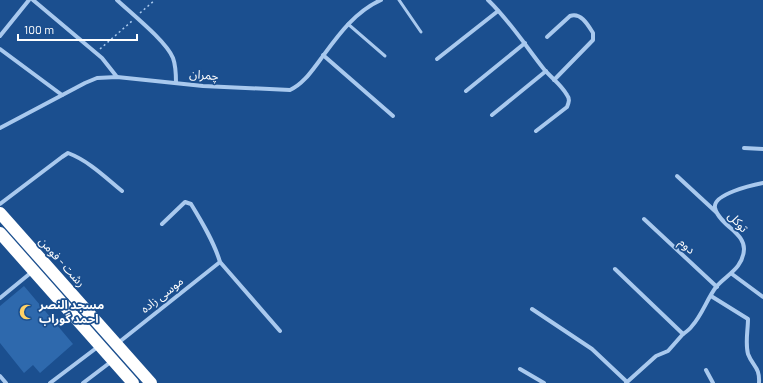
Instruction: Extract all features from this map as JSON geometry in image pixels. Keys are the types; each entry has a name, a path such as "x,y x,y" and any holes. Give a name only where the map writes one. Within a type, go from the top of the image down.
{"highway":[{"name":"رشت - فومن","path":"0,213 151,383"},
{"path":"0,234 133,383"}],"street":[{"path":"0,36 29,0"},
{"path":"33,0 96,53 117,77"},
{"path":"117,0 165,45 175,63 176,83"},
{"name":"چمران","path":"0,128 97,78 117,77 203,86 290,90 302,83 348,24 366,8 381,0"},
{"path":"488,0 569,97 567,106 536,131"},
{"path":"437,59 498,11"},
{"path":"547,37 570,16 574,15 579,16 593,33 593,40 554,80"},
{"path":"466,91 525,43"},
{"path":"0,50 62,96"},
{"path":"323,55 393,116"},
{"path":"492,115 546,71"},
{"path":"744,148 763,149"},
{"path":"0,204 68,153 96,169 122,191"},
{"path":"677,176 716,212"},
{"name":"توکل","path":"626,382 656,356 668,351 692,326 717,287 732,274 742,258 744,251 743,243 716,212 714,206 716,201 738,189 763,183"},
{"path":"162,224 185,202 191,204 201,220 218,254 220,262 280,331"},
{"name":"دوم","path":"644,219 717,287"},
{"name":"موسی زاده","path":"116,344 220,262"},
{"path":"615,269 683,334"},
{"path":"0,298 33,271"},
{"path":"732,274 763,297"},
{"path":"711,296 748,319 748,354 759,374 759,383"},
{"path":"532,309 592,348 626,382"},
{"path":"50,383 99,345"},
{"path":"83,383 112,360"},
{"path":"520,369 544,383"},
{"path":"706,370 713,383"},
{"path":"0,376 6,383"}],"lane":[{"path":"399,0 421,32"},
{"path":"348,24 384,56"}],"path":[{"path":"96,53 155,0"}],"shaded area":[{"path":"24,286 73,344 40,373 33,365 24,373 0,343 0,306"}],"place":[{"name":"مسجد النصر احمد گوراب","path":"27,312"}]}
